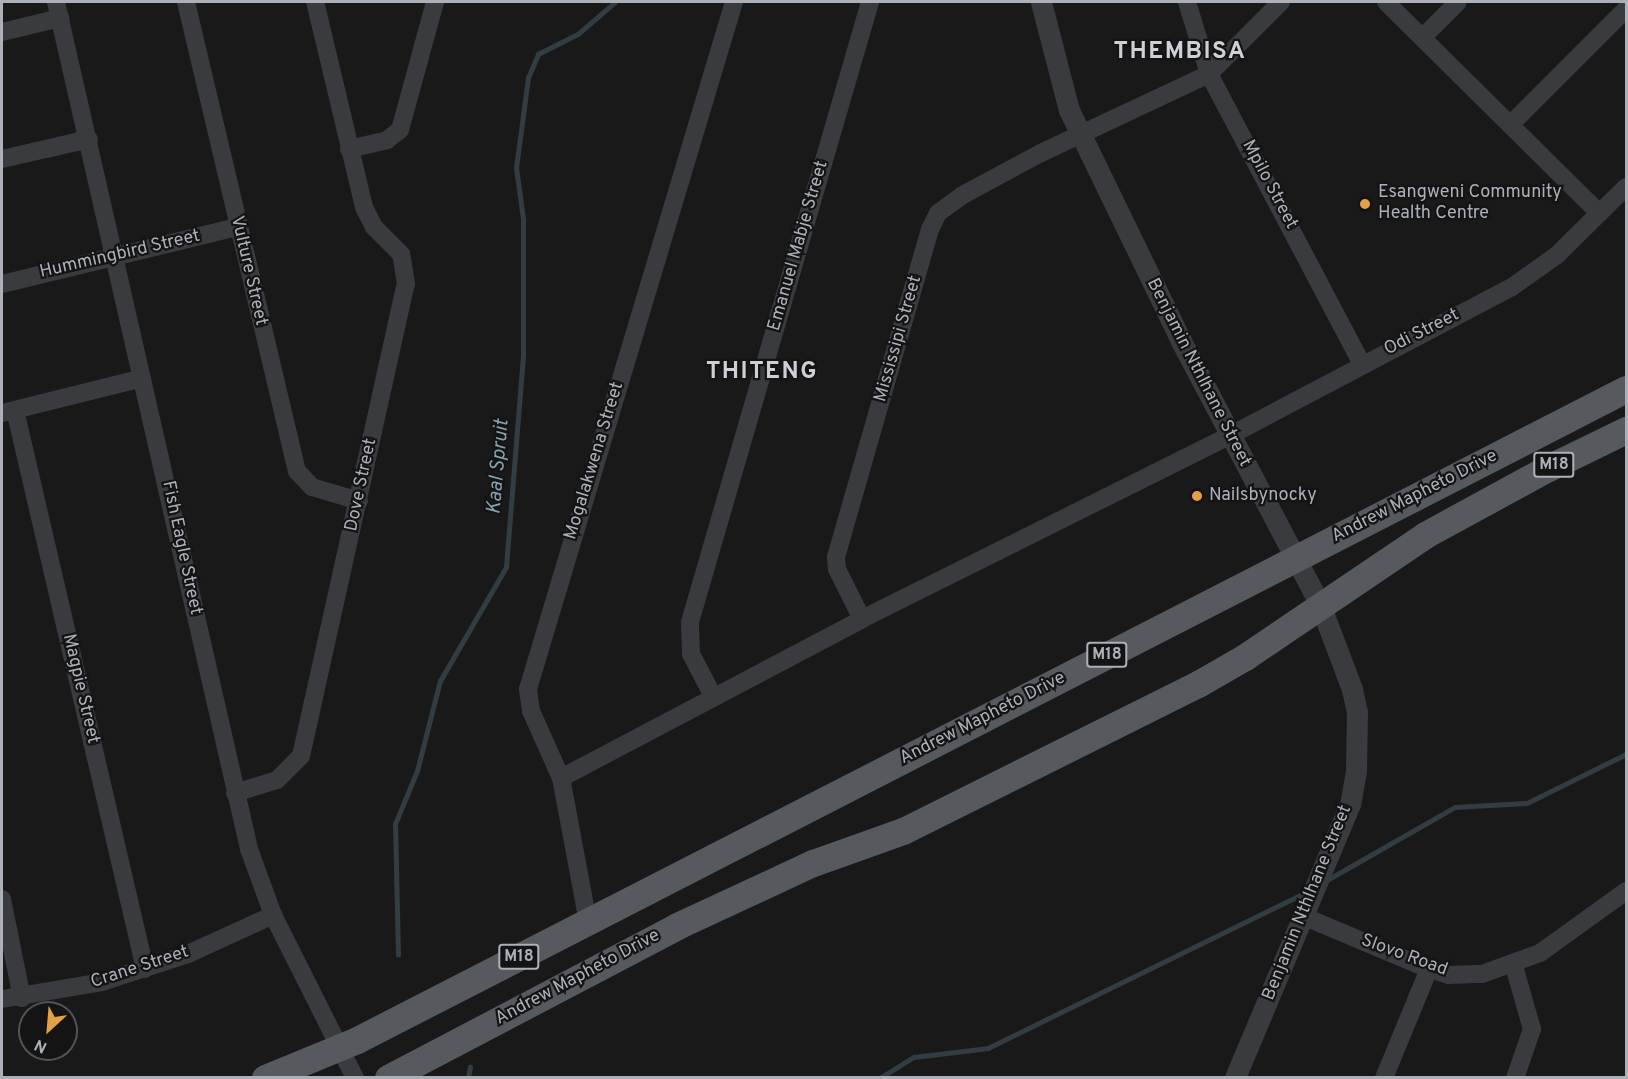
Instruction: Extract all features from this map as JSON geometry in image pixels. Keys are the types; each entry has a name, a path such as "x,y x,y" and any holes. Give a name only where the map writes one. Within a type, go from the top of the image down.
{"main road":[{"name":"Andrew Mapheto Drive","path":"339,1049 1626,389"},
{"name":"Andrew Mapheto Drive","path":"388,1077 687,921 813,863 903,831 1198,684 1321,607 1425,535 1548,468 1626,430"},
{"name":"M18","path":"265,1077 339,1049"}],"street":[{"name":"Vulture Street","path":"186,2 297,471 312,487 358,501"},
{"name":"Dove Street","path":"235,793 277,780 301,756 399,318 406,272 401,254 368,219 315,2"},
{"path":"349,148 387,140 400,130 435,2"},
{"name":"Mogalakwena Street","path":"588,921 561,778 531,711 530,681 734,2"},
{"name":"Emanuel Mabje Street","path":"713,696 689,647 690,622 870,2"},
{"name":"Benjamin Nthlhane Street","path":"1041,2 1062,87 1080,136 1321,607 1352,689 1357,712 1356,771 1338,837 1235,1077"},
{"name":"Mpilo Street","path":"1187,2 1209,74 1362,364"},
{"name":"Mississipi Street","path":"862,619 837,569 836,557 933,220 960,196 1209,74 1281,2"},
{"path":"1386,2 1599,213"},
{"path":"1423,37 1458,2"},
{"path":"1510,125 1626,9"},
{"path":"2,32 58,10"},
{"name":"Fish Eagle Street","path":"58,10 235,793 273,915 355,1077"},
{"path":"2,159 89,139"},
{"name":"Odi Street","path":"561,778 862,619 1231,435 1520,282 1557,255 1626,187"},
{"name":"Hummingbird Street","path":"2,284 238,227"},
{"path":"8,411 142,378"},
{"name":"Magpie Street","path":"8,411 145,969"},
{"name":"Slovo Road","path":"1307,913 1429,969 1449,975 1482,974 1515,966 1562,939 1626,891"},
{"path":"2,899 22,998"},
{"name":"Crane Street","path":"2,999 22,998 145,969 188,954 273,915"},
{"path":"1515,966 1532,1029 1515,1077"},
{"path":"1384,1077 1429,969"}],"waterway":[{"name":"Kaal Spruit","path":"398,955 395,824 417,771 440,681 506,567 523,357 523,219 516,168 528,78 538,54 578,34 615,2"},
{"path":"1327,880 1455,807 1527,803 1626,754"},
{"path":"880,1078 914,1057 988,1048 1304,893"},
{"name":"Kaal Spruit","path":"468,1078 470,1067"}],"place":[{"name":"Esangweni Community Health Centre","path":"1365,204"},
{"name":"Nailsbynocky","path":"1197,496"}],"district":[{"name":"THEMBISA","path":"1180,53"},
{"name":"THITENG","path":"762,373"}]}
